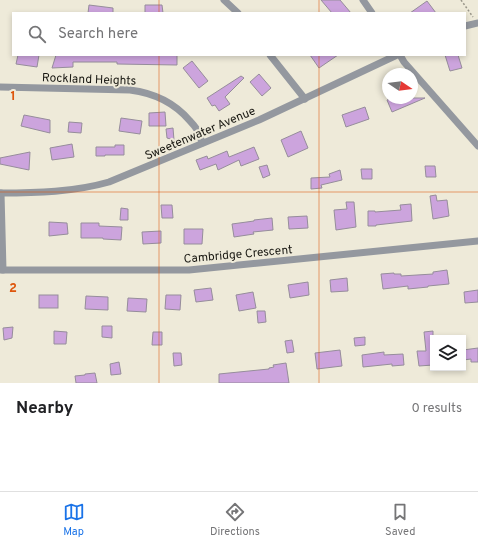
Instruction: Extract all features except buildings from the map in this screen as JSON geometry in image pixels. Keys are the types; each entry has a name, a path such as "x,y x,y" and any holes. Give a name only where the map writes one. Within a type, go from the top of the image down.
{"street":[{"path":"224,0 237,12"},
{"path":"363,0 371,12"},
{"path":"466,25 476,20"},
{"path":"271,56 305,99"},
{"name":"Sweetenwater Avenue","path":"1,193 67,191 97,186 109,182 260,120 397,56"},
{"path":"400,56 478,146"},
{"name":"Rockland Heights","path":"0,88 130,90 142,92 164,99 176,107 185,115 197,130 202,143"},
{"path":"1,193 1,270"},
{"name":"Cambridge Crescent","path":"1,270 189,270 478,241"}],"path":[{"path":"461,0 476,20"}]}
